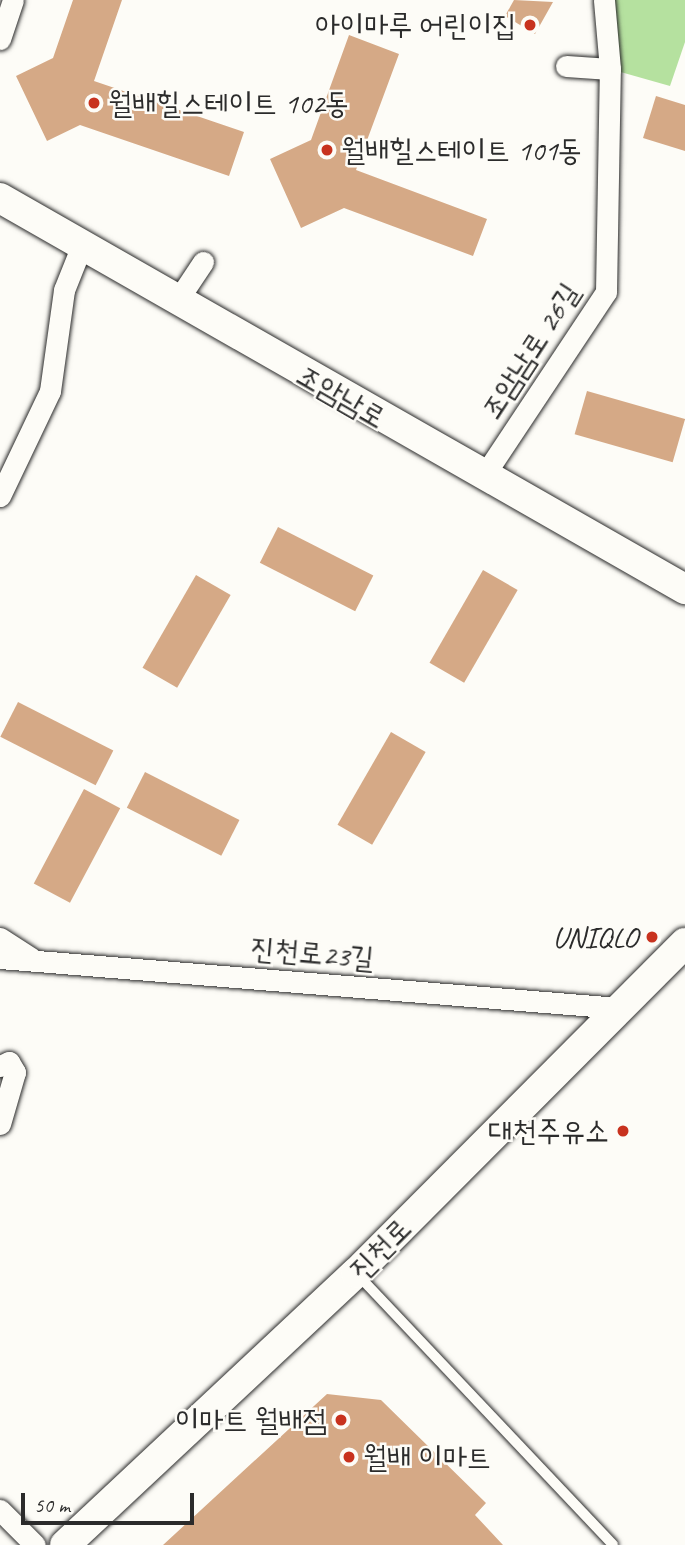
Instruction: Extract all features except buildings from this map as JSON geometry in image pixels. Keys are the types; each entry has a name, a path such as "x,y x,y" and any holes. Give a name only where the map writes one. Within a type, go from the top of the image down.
{"main road":[{"name":"조암남로","path":"0,198 484,477 685,589"},
{"name":"진천로","path":"65,1545 356,1273 685,943"}],"street":[{"path":"0,39 13,0"},
{"name":"조암남로 26길","path":"484,477 606,292 610,69 604,0"},
{"path":"566,66 610,69"},
{"path":"0,496 50,391 64,290 82,246"},
{"path":"177,301 203,262"},
{"path":"0,939 35,960"},
{"name":"진천로23길","path":"0,958 619,1008"},
{"path":"0,1066 9,1062 15,1072 0,1124"},
{"path":"0,1510 35,1545"}],"lane":[{"path":"356,1273 613,1545"}],"green space":[{"path":"604,0 685,0 685,42 670,86 610,69"}],"place":[{"name":"아이마루 어린이집","path":"530,25"},
{"name":"월배힐스테이트 102동","path":"94,103"},
{"name":"월배힐스테이트 101동","path":"327,150"},
{"name":"UNIQLO","path":"652,937"},
{"name":"대천주유소","path":"623,1131"},
{"name":"이마트 월배점","path":"341,1420"},
{"name":"월배 이마트","path":"349,1457"}]}
